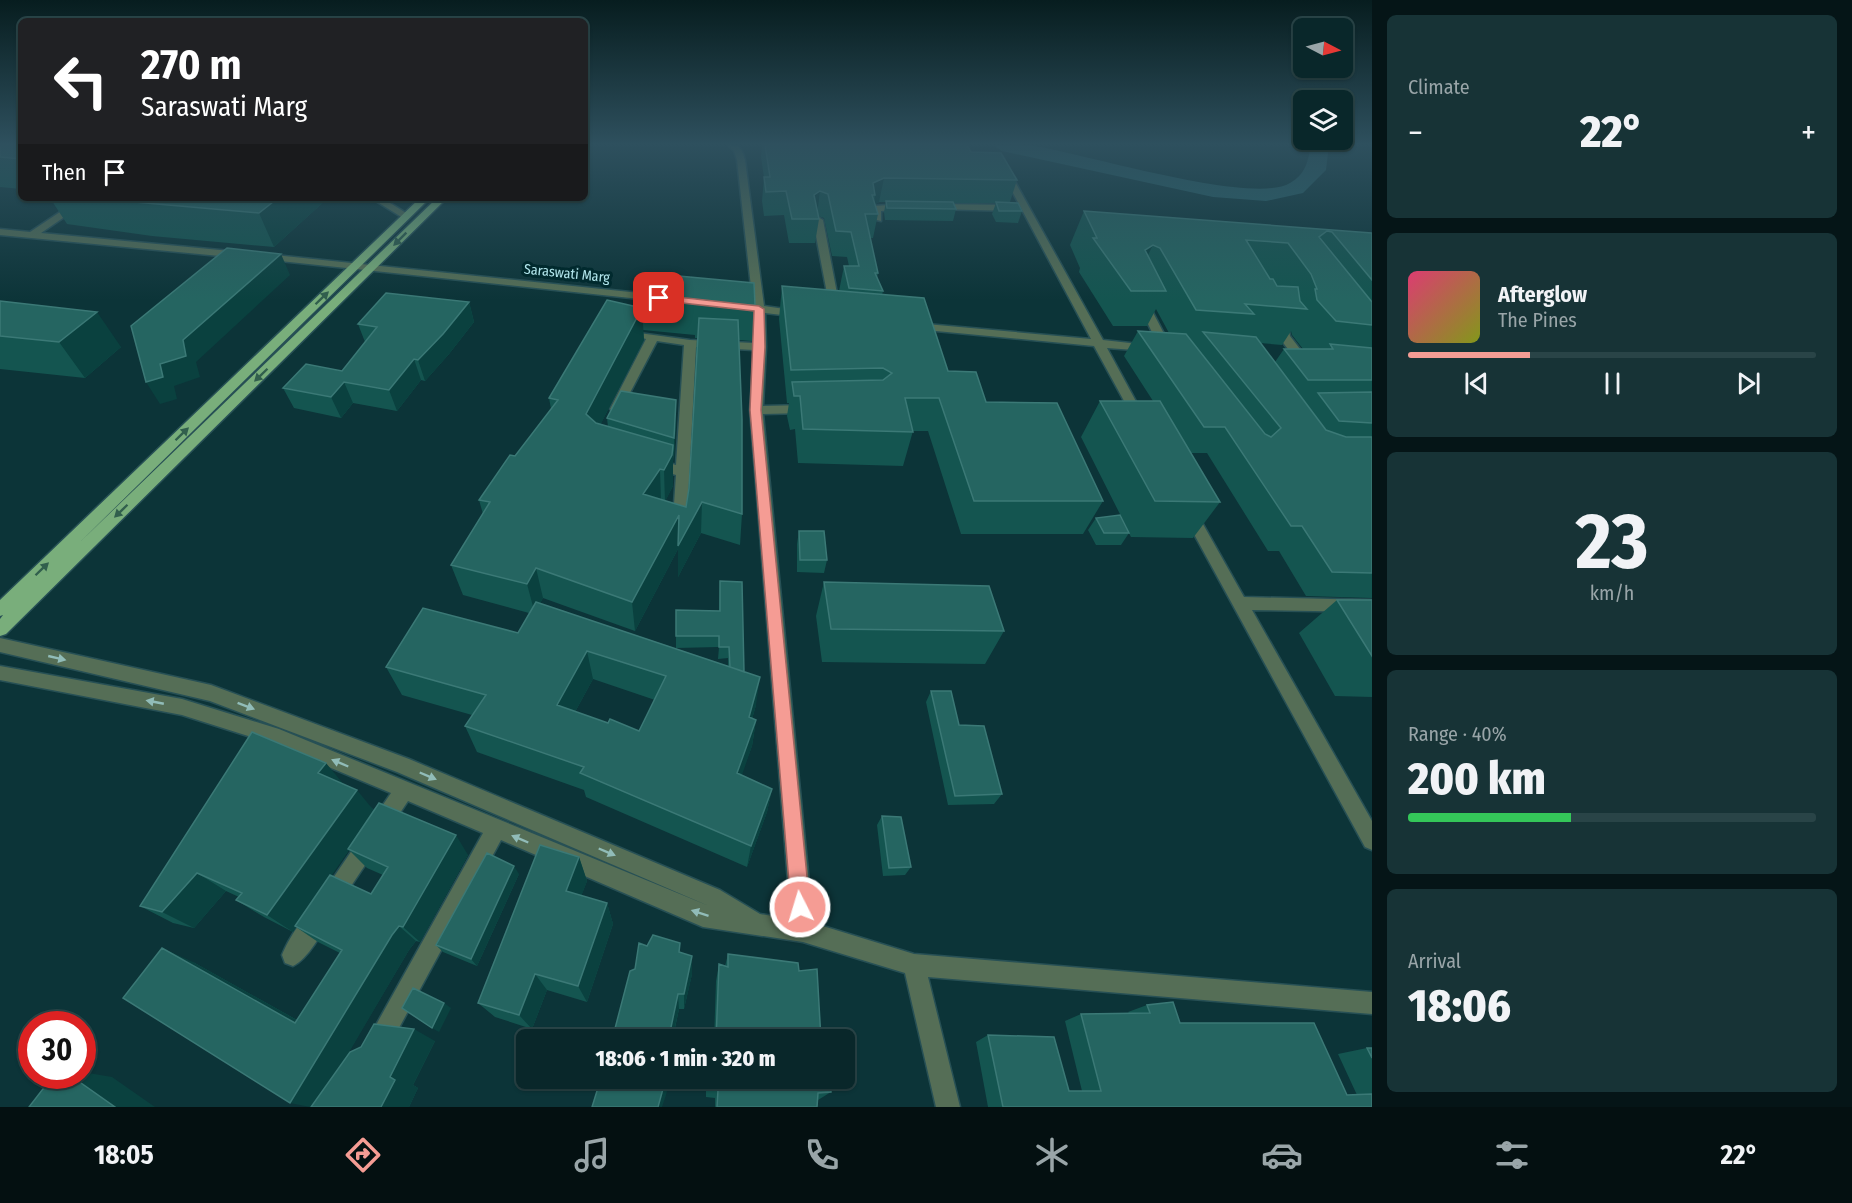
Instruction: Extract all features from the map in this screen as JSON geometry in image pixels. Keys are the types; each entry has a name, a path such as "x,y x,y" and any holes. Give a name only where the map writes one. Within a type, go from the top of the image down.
{"main road":[{"path":"0,610 422,201"},
{"path":"0,629 439,201"}],"street":[{"path":"745,197 759,309 760,347 756,410 803,931"},
{"path":"1017,197 1149,436"},
{"path":"32,235 83,201"},
{"path":"381,201 406,216"},
{"path":"878,219 876,208 912,207"},
{"path":"923,207 1023,209"},
{"path":"957,207 961,219"},
{"path":"725,305 831,318 818,220"},
{"name":"Saraswati Marg","path":"0,232 372,267 669,299"},
{"path":"1139,294 1167,350"},
{"path":"1280,310 1284,336 1304,362"},
{"path":"908,325 1173,350 1180,360"},
{"path":"634,333 690,343 760,347"},
{"path":"612,418 653,337"},
{"path":"680,519 690,343"},
{"path":"756,410 816,409"},
{"path":"638,460 683,472"},
{"path":"1182,499 1372,840"},
{"path":"1238,603 1372,606"},
{"path":"0,645 211,693 445,783 713,897 757,924"},
{"path":"0,673 182,707 279,737 703,916 803,931 914,965 1372,1003"},
{"path":"293,955 404,790"},
{"path":"376,1048 496,829"},
{"path":"914,965 948,1107"}],"building":[{"path":"787,197 814,197 819,219 792,219"},
{"path":"829,197 873,197 878,214 865,214 878,273 875,273 883,291 849,288 844,266 859,266 851,232 836,231"},
{"path":"125,201 274,201 259,213"},
{"path":"886,201 953,202 956,209 887,208"},
{"path":"996,202 1018,203 1022,211 999,211"},
{"path":"1084,211 1372,233 1372,280 1332,232 1327,231 1319,237 1372,302 1372,325 1336,321 1317,300 1315,289 1317,289 1311,274 1288,243 1246,240 1270,279 1273,279 1277,286 1298,287 1300,301 1307,309 1245,304 1254,314 1196,310 1160,248 1153,245 1145,250 1166,291 1131,291 1093,238 1097,238"},
{"path":"227,248 281,254 183,340 186,356 160,364 163,377 146,382 131,326"},
{"path":"646,273 754,283 755,305 695,303 695,300 638,294"},
{"path":"782,286 924,298 948,371 976,372 986,402 1057,403 1103,501 974,501 939,398 905,398 913,432 803,429 800,396 794,396 792,382 883,380 892,373 883,368 791,370"},
{"path":"386,293 469,302 418,360 414,359 389,390 344,382 331,397 283,388 306,364 342,371 377,327 358,324"},
{"path":"607,300 642,308 586,414 596,423 673,445 672,455 664,470 660,469 643,494 686,507 699,318 738,320 742,419 742,514 702,502 678,546 679,515 632,602 536,568 527,584 451,565 490,502 479,500 510,455 515,456 558,400 549,398"},
{"path":"0,301 97,312 59,342 0,336"},
{"path":"1138,331 1186,334 1265,434 1271,437 1281,428 1203,332 1256,337 1326,430 1346,437 1372,437 1372,573 1332,572 1302,526 1291,526 1225,427 1204,427"},
{"path":"1330,344 1372,348 1372,380 1308,380 1284,349 1333,349"},
{"path":"621,391 676,400 674,438 607,418"},
{"path":"1372,392 1372,423 1339,421 1318,393"},
{"path":"1100,401 1160,401 1220,502 1155,501"},
{"path":"1120,515 1129,533 1104,533 1096,518"},
{"path":"799,531 824,531 827,560 800,560"},
{"path":"720,581 742,582 744,672 730,667 729,647 719,647 719,636 676,636 676,610 720,611"},
{"path":"824,582 989,586 1004,631 831,629"},
{"path":"1337,600 1372,600 1372,656"},
{"path":"536,602 760,677 749,717 756,720 737,773 772,789 751,846 580,773 584,767 465,726 486,695 386,667 423,608 518,633","holes":["587,651 666,676 639,731 610,719 608,723 557,705"]},
{"path":"931,691 951,691 959,725 984,726 1002,794 955,796"},
{"path":"252,732 326,763 318,773 357,790 267,915 236,900 242,893 197,873 162,912 140,906"},
{"path":"379,803 456,835 403,927 399,926 392,935 290,1103 123,998 162,948 295,1023 342,950 295,926 330,875 371,894 388,867 348,849"},
{"path":"882,816 901,817 911,867 889,868"},
{"path":"540,845 579,857 566,891 607,903 578,986 535,974 519,1015 478,1003"},
{"path":"487,853 514,866 471,959 436,945"},
{"path":"653,935 680,943 679,952 692,956 684,994 678,994 671,1029 615,1029 630,971 635,969 639,943 647,946"},
{"path":"728,954 798,963 799,971 817,969 820,1029 716,1029 719,964 728,967"},
{"path":"413,988 444,1003 432,1028 402,1008"},
{"path":"1173,1002 1180,1023 1314,1023 1347,1095 1372,1094 1372,1107 1003,1107 988,1035 1054,1037 1069,1091 1101,1091 1081,1014 1150,1013 1147,1005"},
{"path":"374,1024 414,1029 390,1077 395,1080 381,1107 311,1107 350,1052 361,1047"},
{"path":"1367,1048 1372,1048 1372,1058"},
{"path":"43,1089 89,1089 115,1107 29,1107"},
{"path":"598,1089 663,1089 658,1107 592,1107"},
{"path":"707,1089 831,1089 831,1092 818,1093 817,1107 717,1107 718,1090"}],"route":[{"path":"659,298 759,309 760,347 756,410 800,907"}]}
